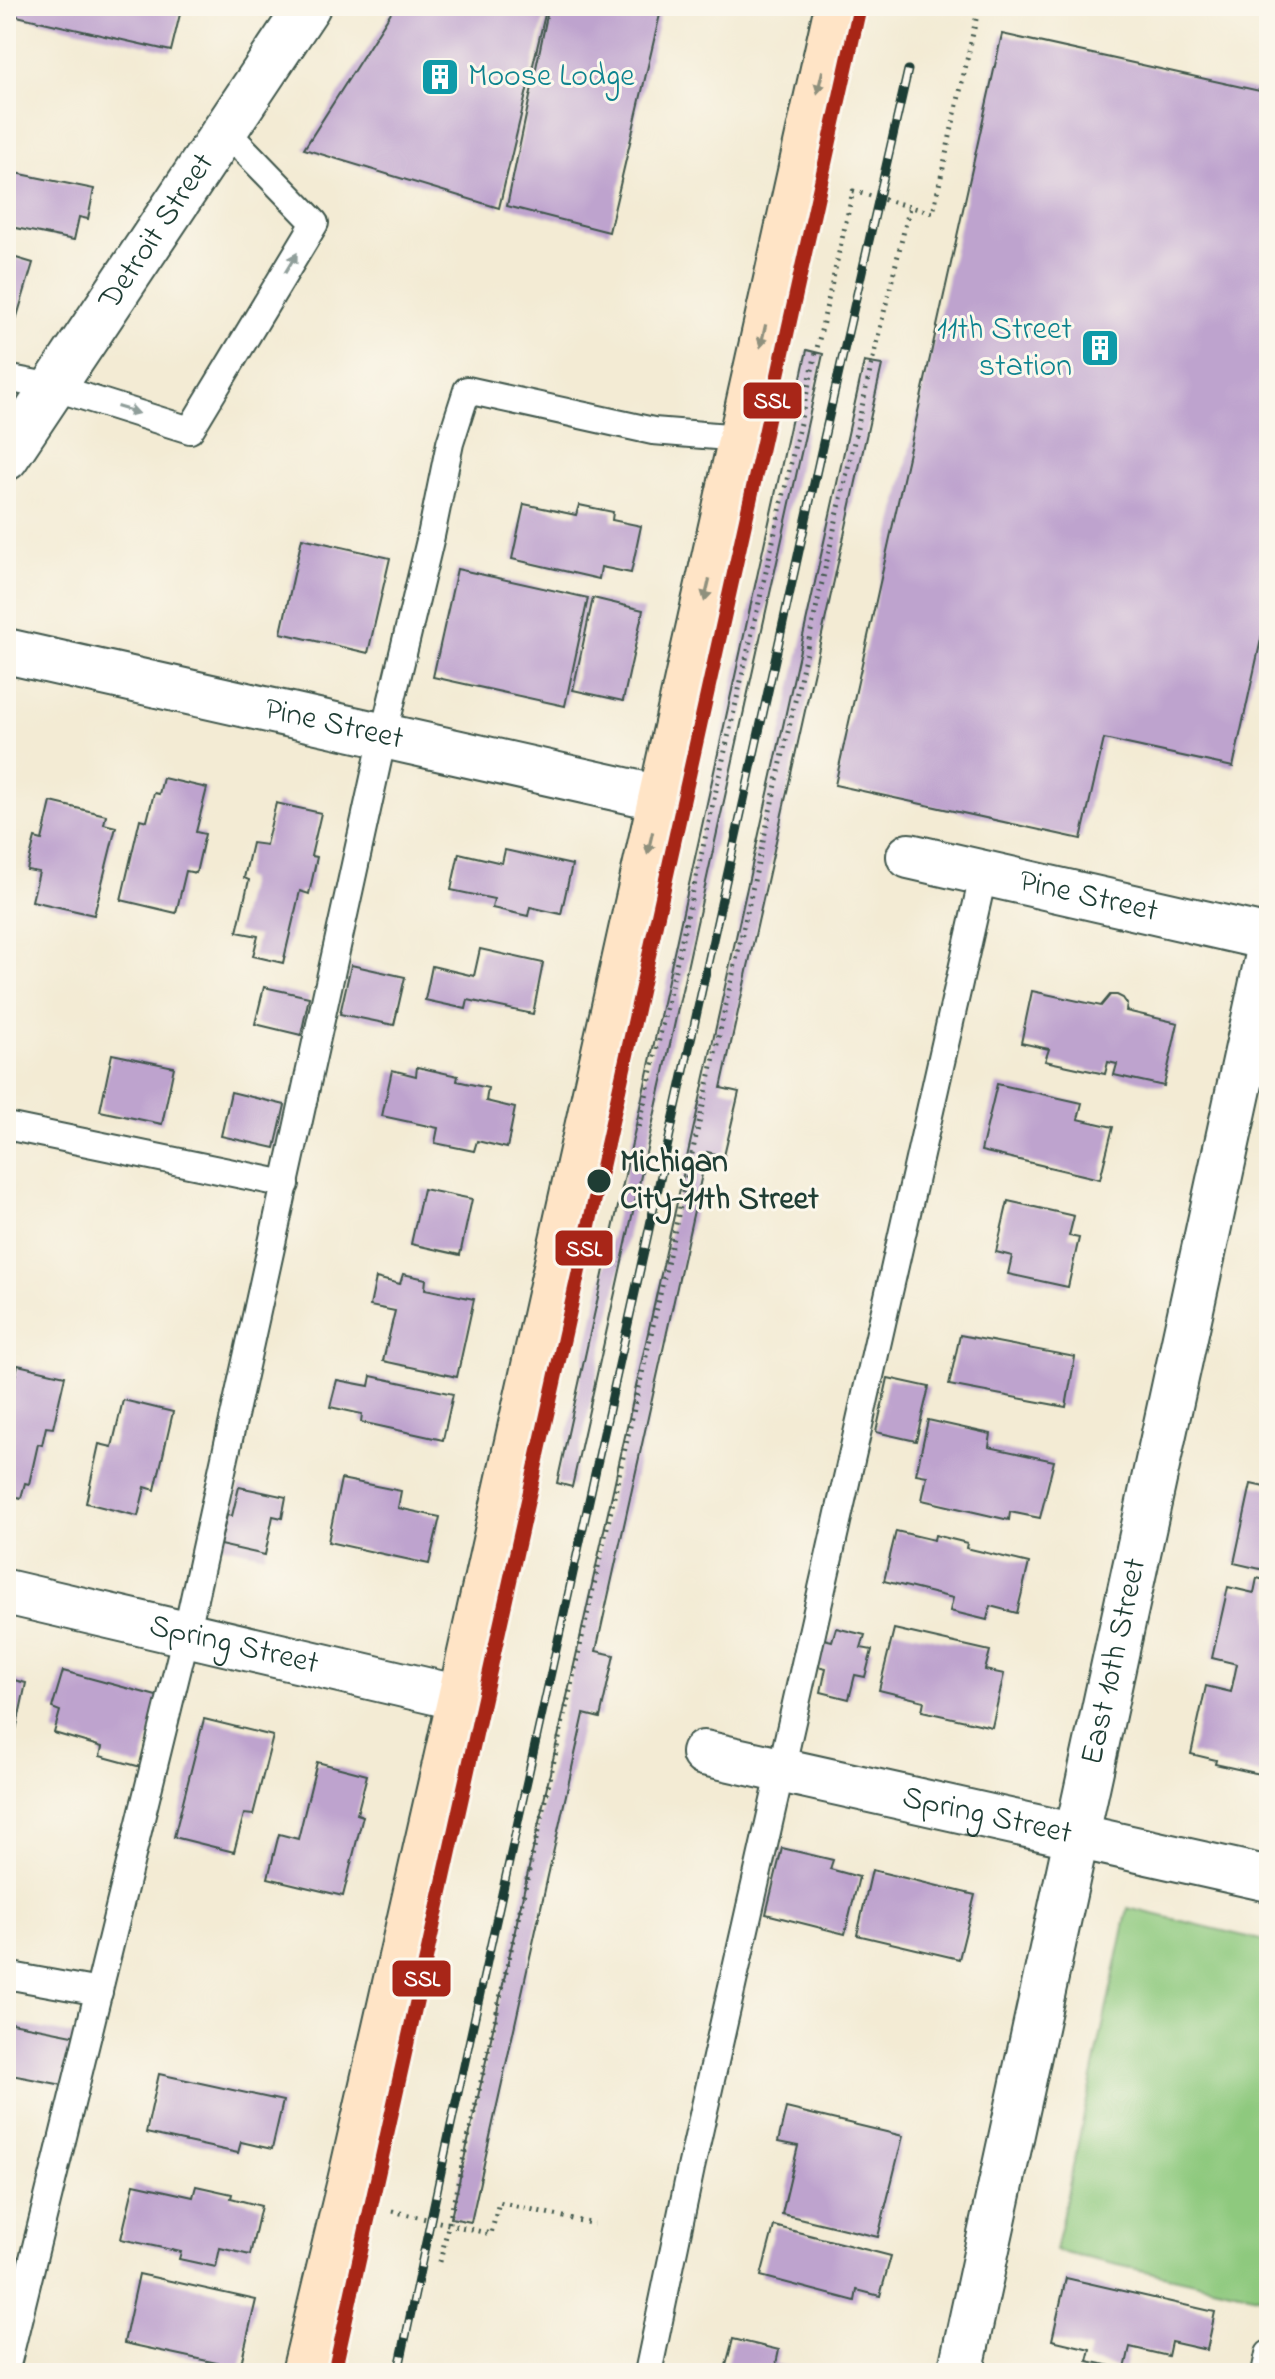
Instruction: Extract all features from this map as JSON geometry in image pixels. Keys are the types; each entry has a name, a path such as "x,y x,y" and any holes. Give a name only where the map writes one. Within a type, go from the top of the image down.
{"street":[{"name":"Detroit Street","path":"6,458 308,6"},
{"path":"304,2373 460,1698 837,6"},
{"name":"Pine Street","path":"6,651 660,798"},
{"name":"Pine Street","path":"909,856 1269,938"},
{"name":"East 10th Street","path":"960,2373 1269,950"},
{"name":"Spring Street","path":"6,1592 460,1698"},
{"name":"Spring Street","path":"704,1753 1269,1879"}],"lane":[{"path":"6,378 53,387 190,430 315,223 225,130"},
{"path":"6,2369 186,1635 383,737 450,443 467,390 653,431 741,438"},
{"path":"648,2373 691,2168 984,872"},
{"path":"6,1126 286,1184"},
{"path":"6,1975 99,1992"},
{"path":"1265,2373 1269,2354"}],"path":[{"path":"816,351 853,191 933,213 979,6"},
{"path":"440,2262 910,206"},
{"path":"392,2211 491,2234 499,2202 594,2224"}],"green space":[{"path":"1128,1908 1269,1942 1269,2285 1266,2298 1055,2251"}],"building":[{"path":"10,6 182,6 171,51 8,14"},
{"name":"Moose Lodge","path":"395,6 547,6 499,208 304,149"},
{"path":"549,6 662,6 609,232 507,206"},
{"name":"11th Street station","path":"1002,34 1269,93 1269,603 1233,767 1104,739 1081,839 835,785"},
{"path":"6,171 94,189 88,219 79,217 74,240 6,226"},
{"path":"6,255 33,263 13,330 6,328"},
{"path":"807,350 823,354 572,1487 557,1483"},
{"path":"864,362 882,365 721,1088 739,1092 724,1156 707,1152 596,1651 614,1655 600,1718 584,1714 471,2222 451,2218"},
{"path":"524,504 576,515 579,505 613,512 612,520 641,526 631,573 601,567 599,579 512,559"},
{"path":"302,538 390,558 368,653 281,633"},
{"path":"457,569 588,598 565,706 433,677"},
{"path":"593,598 643,610 623,701 573,690"},
{"path":"163,778 207,788 196,832 205,834 196,873 186,871 176,913 121,900 140,819 147,821 154,793 159,794"},
{"path":"51,802 106,815 104,824 116,827 94,915 32,901 39,872 27,870 35,838 42,840"},
{"path":"276,803 321,813 311,856 317,857 309,894 300,891 283,963 253,956 258,936 237,932 249,880 244,878 252,843 266,845"},
{"path":"505,850 572,865 561,914 530,907 528,916 492,908 494,899 451,890 459,853 502,863"},
{"path":"480,949 543,963 533,1014 468,1000 466,1009 425,1000 432,966 474,976"},
{"path":"351,965 405,977 394,1025 340,1014"},
{"path":"264,987 309,997 301,1035 255,1024"},
{"path":"1032,991 1101,1006 1110,995 1117,995 1127,1004 1126,1011 1178,1023 1164,1086 1114,1075 1117,1064 1108,1062 1105,1074 1045,1061 1049,1049 1021,1043"},
{"path":"112,1054 174,1067 162,1124 100,1111"},
{"path":"417,1067 458,1076 457,1081 488,1088 486,1101 515,1108 507,1148 477,1141 474,1151 435,1143 438,1128 382,1116 392,1070 416,1076"},
{"path":"997,1084 1082,1103 1078,1119 1113,1127 1100,1179 981,1151"},
{"path":"231,1092 285,1105 275,1148 221,1136"},
{"path":"423,1189 472,1199 460,1255 411,1244"},
{"path":"1008,1201 1074,1216 1069,1236 1079,1238 1068,1287 1008,1274 1012,1256 996,1252"},
{"path":"403,1274 426,1279 425,1289 474,1299 457,1377 383,1361 395,1311 370,1306 376,1278 400,1284"},
{"path":"960,1335 1075,1357 1066,1407 949,1385"},
{"path":"18,1365 65,1376 53,1428 46,1427 42,1445 38,1444 29,1484 25,1483 21,1498 6,1494 6,1410"},
{"path":"371,1376 453,1394 443,1440 361,1422 362,1414 330,1407 337,1380 369,1386"},
{"path":"888,1378 929,1387 916,1441 876,1432"},
{"path":"123,1400 173,1412 155,1490 145,1487 138,1516 86,1503 99,1444 112,1447"},
{"path":"928,1420 991,1434 989,1447 1054,1461 1040,1518 1010,1512 1009,1520 922,1500 927,1476 916,1474"},
{"path":"341,1479 401,1491 398,1508 440,1517 429,1564 328,1542"},
{"path":"1251,1484 1269,1488 1269,1571 1234,1563"},
{"path":"239,1487 286,1497 282,1518 273,1516 265,1555 220,1545 227,1515 232,1516"},
{"path":"896,1531 934,1540 935,1535 967,1543 966,1548 1029,1563 1017,1613 990,1606 987,1620 950,1611 953,1598 884,1581"},
{"path":"1257,1578 1269,1581 1269,1776 1215,1764 1216,1760 1191,1754 1206,1686 1231,1692 1237,1664 1212,1658 1228,1587 1254,1593"},
{"path":"836,1628 865,1635 861,1648 872,1650 865,1677 855,1675 849,1699 821,1692 826,1668 813,1665 820,1638 832,1641"},
{"path":"894,1629 990,1651 985,1670 1004,1674 992,1727 922,1711 924,1701 879,1690"},
{"path":"63,1671 160,1697 141,1767 100,1756 102,1747 54,1733 60,1711 52,1708"},
{"path":"6,1678 26,1683 16,1730 6,1728"},
{"path":"204,1719 273,1736 253,1815 244,1814 234,1852 174,1837"},
{"path":"317,1762 367,1775 357,1814 363,1816 343,1896 268,1878 279,1834 298,1839"},
{"path":"782,1848 833,1860 830,1869 859,1877 845,1934 766,1914"},
{"path":"872,1870 975,1895 959,1959 857,1935"},
{"path":"7,2022 78,2036 68,2086 6,2074"},
{"path":"159,2074 283,2101 272,2149 241,2142 238,2153 146,2133"},
{"path":"786,2108 903,2136 878,2237 782,2214 798,2146 778,2142"},
{"path":"134,2184 193,2197 196,2186 232,2194 231,2198 261,2206 250,2255 220,2248 216,2267 179,2259 181,2252 121,2239"},
{"path":"774,2226 891,2256 880,2296 857,2290 855,2301 761,2276"},
{"path":"139,2274 256,2300 240,2368 124,2343"},
{"path":"1066,2278 1215,2312 1207,2350 1171,2342 1168,2356 1130,2347 1125,2369 1087,2361 1090,2349 1052,2340"},
{"path":"733,2339 779,2350 776,2364 797,2369 796,2373 724,2373"}],"railway":[{"path":"334,2373 849,56"},
{"path":"398,2373 824,438 908,70"}],"transit line":[{"name":"SSL","path":"334,2373 860,6"}],"place":[{"name":"Moose Lodge","path":"440,77"},
{"name":"11th Street station","path":"1100,348"},
{"name":"Michigan City-11th Street","path":"599,1181"}]}
